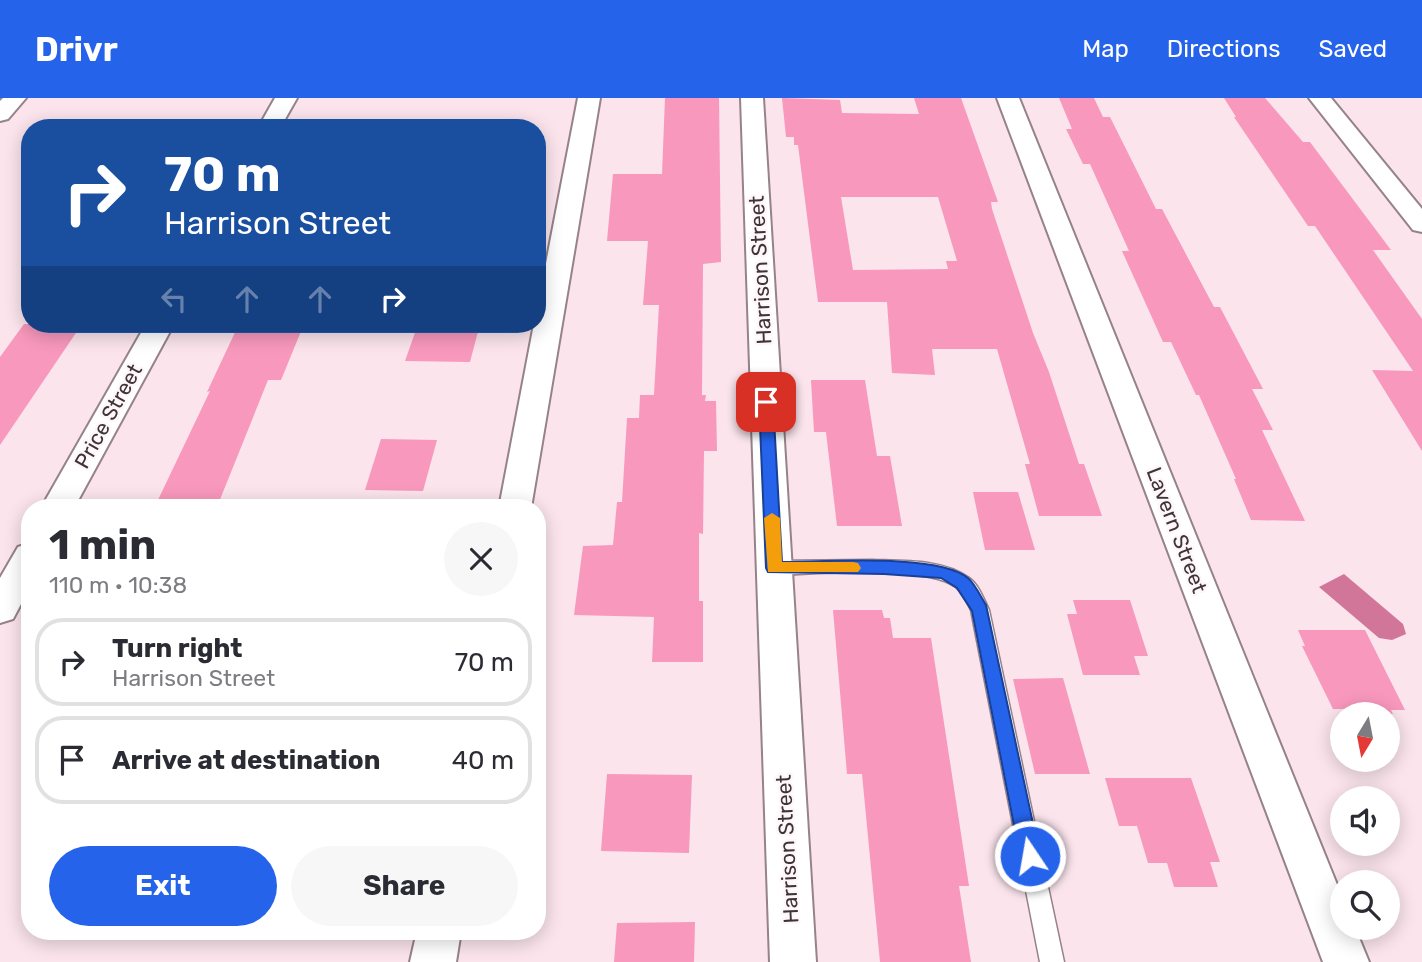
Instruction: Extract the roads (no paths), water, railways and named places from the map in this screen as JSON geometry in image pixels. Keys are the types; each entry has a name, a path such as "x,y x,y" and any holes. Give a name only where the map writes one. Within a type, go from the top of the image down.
{"street":[{"path":"0,114 15,98"},
{"path":"275,119 286,98"},
{"path":"517,499 589,98"},
{"name":"Harrison Street","path":"752,98 793,962"},
{"name":"Lavern Street","path":"1008,98 1346,962"},
{"path":"1320,98 1422,225"},
{"name":"Price Street","path":"62,499 155,333"},
{"path":"0,609 21,572"},
{"path":"433,962 437,940"}],"lane":[{"path":"774,568 920,570 943,572 963,583 980,610 1052,962"}]}
